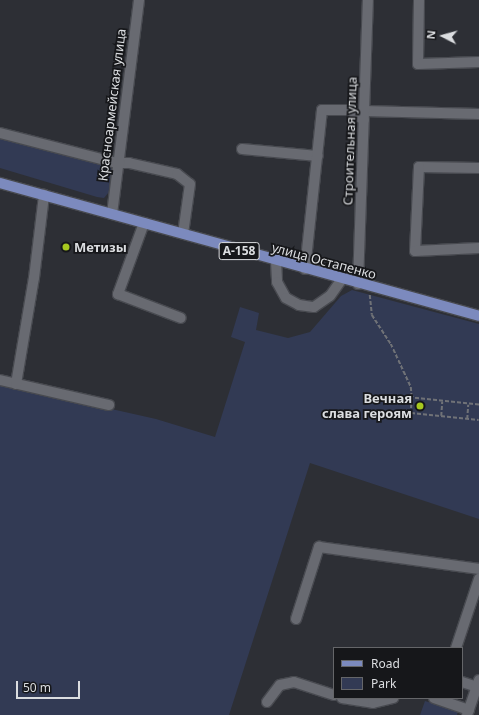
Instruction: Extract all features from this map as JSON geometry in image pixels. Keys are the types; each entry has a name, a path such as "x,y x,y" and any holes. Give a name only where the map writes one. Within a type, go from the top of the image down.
{"main road":[{"name":"улица Остапенко","path":"0,183 358,284 479,316"}],"street":[{"name":"Красноармейская улица","path":"112,214 117,163 140,0"},
{"name":"Строительная улица","path":"358,284 368,0"},
{"path":"419,0 418,64 479,62"},
{"path":"305,269 322,110 349,110 364,116 479,114"},
{"path":"0,134 117,163 152,168 177,174 186,179 190,184 183,234"},
{"path":"242,149 318,156"},
{"path":"479,168 419,167 415,250 479,248"},
{"path":"16,384 34,278 44,195"},
{"path":"144,223 118,294 181,318"},
{"path":"276,261 280,288 286,298 299,305 314,307 330,296 342,279"},
{"path":"0,380 109,405"},
{"path":"296,619 319,547 479,569"},
{"path":"456,647 479,579"},
{"path":"267,702 280,685 294,682 333,695"},
{"path":"436,699 468,713 478,683 463,682"},
{"path":"348,699 373,703 389,699"}],"path":[{"path":"370,287 372,314 391,344 411,387 411,413 479,420"},
{"path":"412,398 479,405"},
{"path":"441,416 442,401"},
{"path":"467,419 468,404"}],"green space":[{"path":"0,134 112,162 109,192 104,198 97,197 0,168"},
{"path":"352,290 479,324 479,519 310,463 229,715 0,715 0,384 156,419 215,437 245,342 231,337 240,307 259,313 256,330 288,338 310,332 341,296"},
{"path":"425,701 458,711 457,715 420,715"}],"place":[{"name":"Метизы","path":"66,247"},
{"name":"Вечная слава героям","path":"420,406"}]}
